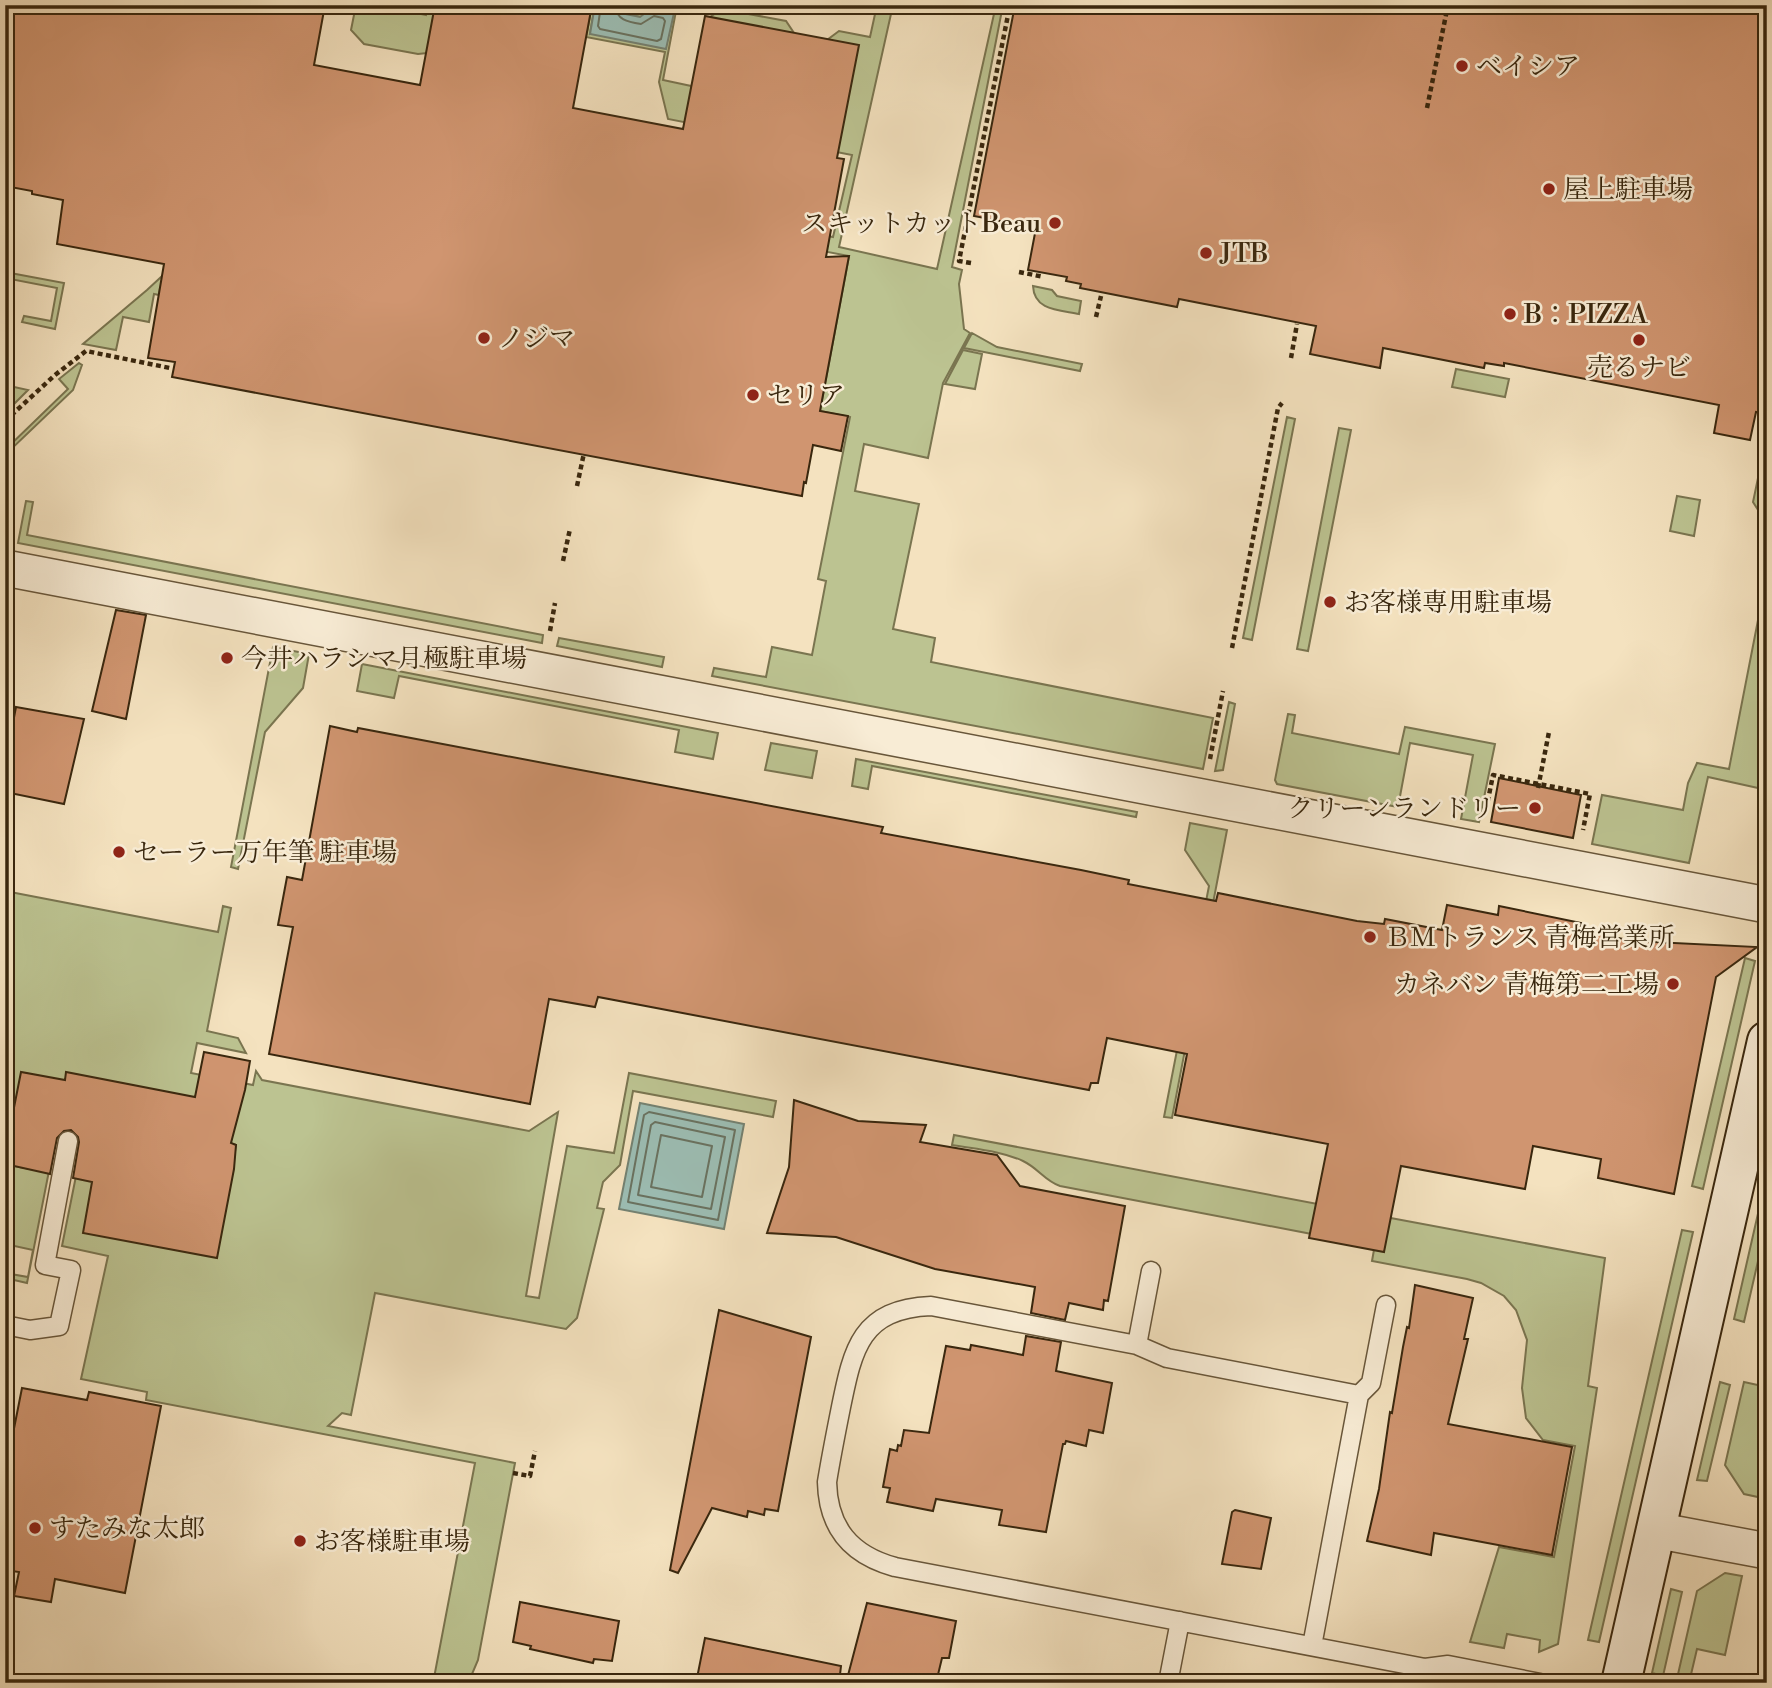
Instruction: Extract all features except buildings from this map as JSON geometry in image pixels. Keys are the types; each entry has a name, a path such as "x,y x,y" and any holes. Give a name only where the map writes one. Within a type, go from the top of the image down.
{"street":[{"path":"5,568 1767,905"},
{"path":"1621,1683 1767,1041"},
{"path":"1655,1530 1767,1551"}],"lane":[{"path":"5,1325 30,1330 59,1326 71,1270 45,1265 68,1141"},
{"path":"1137,1345 1151,1271"},
{"path":"1312,1646 1359,1395 1371,1383 1386,1305"},
{"path":"1359,1395 1167,1358 1137,1345 931,1306 918,1307 881,1320 862,1339 850,1362 827,1482 830,1508 841,1532 850,1543 870,1559 883,1564 1425,1668 1448,1665 1540,1683"},
{"path":"1168,1683 1180,1621"}],"path":[{"path":"971,263 959,261 1010,5"},
{"path":"1427,108 1448,5"},
{"path":"1019,272 1044,277"},
{"path":"1096,317 1101,296"},
{"path":"1291,358 1297,324"},
{"path":"5,422 55,375 86,351 170,368"},
{"path":"1232,648 1278,408 1282,403"},
{"path":"577,486 584,453"},
{"path":"563,561 570,529"},
{"path":"550,634 555,603"},
{"path":"1208,770 1223,691"},
{"path":"1538,786 1549,732"},
{"path":"1479,850 1493,775 1538,786 1590,794 1576,869"},
{"path":"513,1473 530,1476 535,1451"}],"green space":[{"path":"356,5 379,5 426,15 428,5 491,5 483,47 418,54 364,44 351,30"},
{"path":"592,5 595,5 590,34 640,17 626,14 620,5 672,5 676,11 663,80 696,87 710,17 722,9 786,21 794,33 780,103 827,40 839,31 870,37 877,5 893,5 839,247 937,269 996,5 1003,5 952,267 962,270 959,284 964,329 970,333 943,383 928,458 864,444 855,491 919,504 893,629 935,638 931,662 1213,718 1203,769 712,676 714,668 766,677 772,647 812,655 826,581 818,579 850,417 820,411 849,256 308,153 160,288 159,295 154,294 149,322 123,317 116,350 83,344 147,290 312,137 833,237 852,155 668,119 659,82 665,52 586,37"},
{"path":"5,272 64,283 55,329 22,322 24,316 51,321 57,288 5,278"},
{"path":"1033,286 1052,290 1057,296 1081,301 1079,314 1043,305 1034,294"},
{"path":"972,333 997,347 1082,364 1080,371 964,348"},
{"path":"963,350 982,354 975,389 945,384"},
{"path":"79,363 82,365 73,390 5,455 5,450 68,389 59,379"},
{"path":"1456,369 1509,379 1505,397 1452,387"},
{"path":"5,385 28,390 5,413"},
{"path":"1287,417 1295,419 1252,640 1243,638"},
{"path":"1339,428 1351,430 1308,651 1297,649"},
{"path":"1758,478 1767,479 1767,524 1753,502"},
{"path":"1677,496 1700,500 1694,536 1670,531"},
{"path":"26,501 33,502 27,535 543,635 542,643 18,543"},
{"path":"1767,574 1767,790 1708,777 1689,863 1592,844 1602,795 1683,810 1688,783 1697,763 1729,769"},
{"path":"559,638 664,657 662,667 557,646"},
{"path":"273,647 309,654 303,688 265,732 238,869 231,867"},
{"path":"362,664 718,733 713,759 675,752 679,730 399,676 394,698 357,691"},
{"path":"1229,702 1235,704 1223,770 1215,771"},
{"path":"1288,714 1295,715 1292,733 1399,754 1405,727 1495,744 1479,822 1461,819 1473,755 1410,743 1398,807 1277,784 1275,780"},
{"path":"771,743 817,751 812,778 765,770"},
{"path":"856,759 1137,812 1136,817 872,766 868,789 852,786"},
{"path":"1190,823 1227,830 1172,1118 1164,1117 1209,886 1185,850"},
{"path":"5,891 218,932 223,906 231,908 207,1031 238,1038 246,1053 197,1043 191,1073 253,1085 256,1071 262,1080 529,1131 558,1112 526,1296 539,1298 567,1146 614,1153 629,1073 776,1101 773,1117 633,1091 620,1165 603,1182 597,1208 604,1209 577,1318 566,1329 375,1293 351,1415 342,1413 328,1426 515,1463 478,1660 472,1674 516,1683 433,1683 475,1463 146,1400 147,1392 81,1379 108,1256 62,1246 85,1131 58,1125 27,1283 5,1278 5,1273 28,1277 33,1250 5,1244 5,1164 30,1169 34,1144 5,1138","holes":["198,1132 236,1145 233,1164"]},
{"path":"1745,958 1755,961 1703,1189 1692,1186"},
{"path":"954,1135 1323,1205 1317,1235 1060,1186 1015,1158 952,1145"},
{"path":"1767,1174 1767,1222 1744,1322 1734,1319"},
{"path":"1380,1216 1605,1258 1588,1386 1597,1388 1558,1644 1539,1652 1540,1640 1507,1634 1504,1648 1470,1642 1499,1547 1554,1557 1575,1446 1543,1440 1526,1418 1522,1388 1527,1340 1516,1310 1504,1296 1481,1283 1372,1261"},
{"path":"1682,1230 1693,1232 1599,1642 1588,1640"},
{"path":"1720,1382 1730,1385 1707,1481 1697,1480"},
{"path":"1744,1382 1767,1387 1767,1499 1744,1494 1725,1465"},
{"path":"1725,1573 1742,1576 1725,1655 1697,1649 1689,1683 1676,1683 1697,1591"},
{"path":"1671,1589 1682,1592 1663,1676 1652,1673"}],"water":[{"path":"595,5 620,5 626,14 640,17 652,8 674,13 666,49 590,34"},
{"path":"640,1103 744,1124 724,1229 619,1209"}],"place":[{"name":"ベイシア","path":"1462,66"},
{"name":"屋上駐車場","path":"1549,189"},
{"name":"スキットカットBeau","path":"1055,223"},
{"name":"JTB","path":"1206,253"},
{"name":"B：PIZZA","path":"1510,314"},
{"name":"ノジマ","path":"484,338"},
{"name":"売るナビ","path":"1639,340"},
{"name":"セリア","path":"753,395"},
{"name":"お客様専用駐車場","path":"1330,602"},
{"name":"今井ハラシマ月極駐車場","path":"227,658"},
{"name":"クリーンランドリー","path":"1535,808"},
{"name":"セーラー万年筆 駐車場","path":"119,852"},
{"name":"ＢＭトランス 青梅営業所","path":"1370,937"},
{"name":"カネバン 青梅第二工場","path":"1673,984"},
{"name":"すたみな太郎","path":"35,1528"},
{"name":"お客様駐車場","path":"300,1541"}]}
